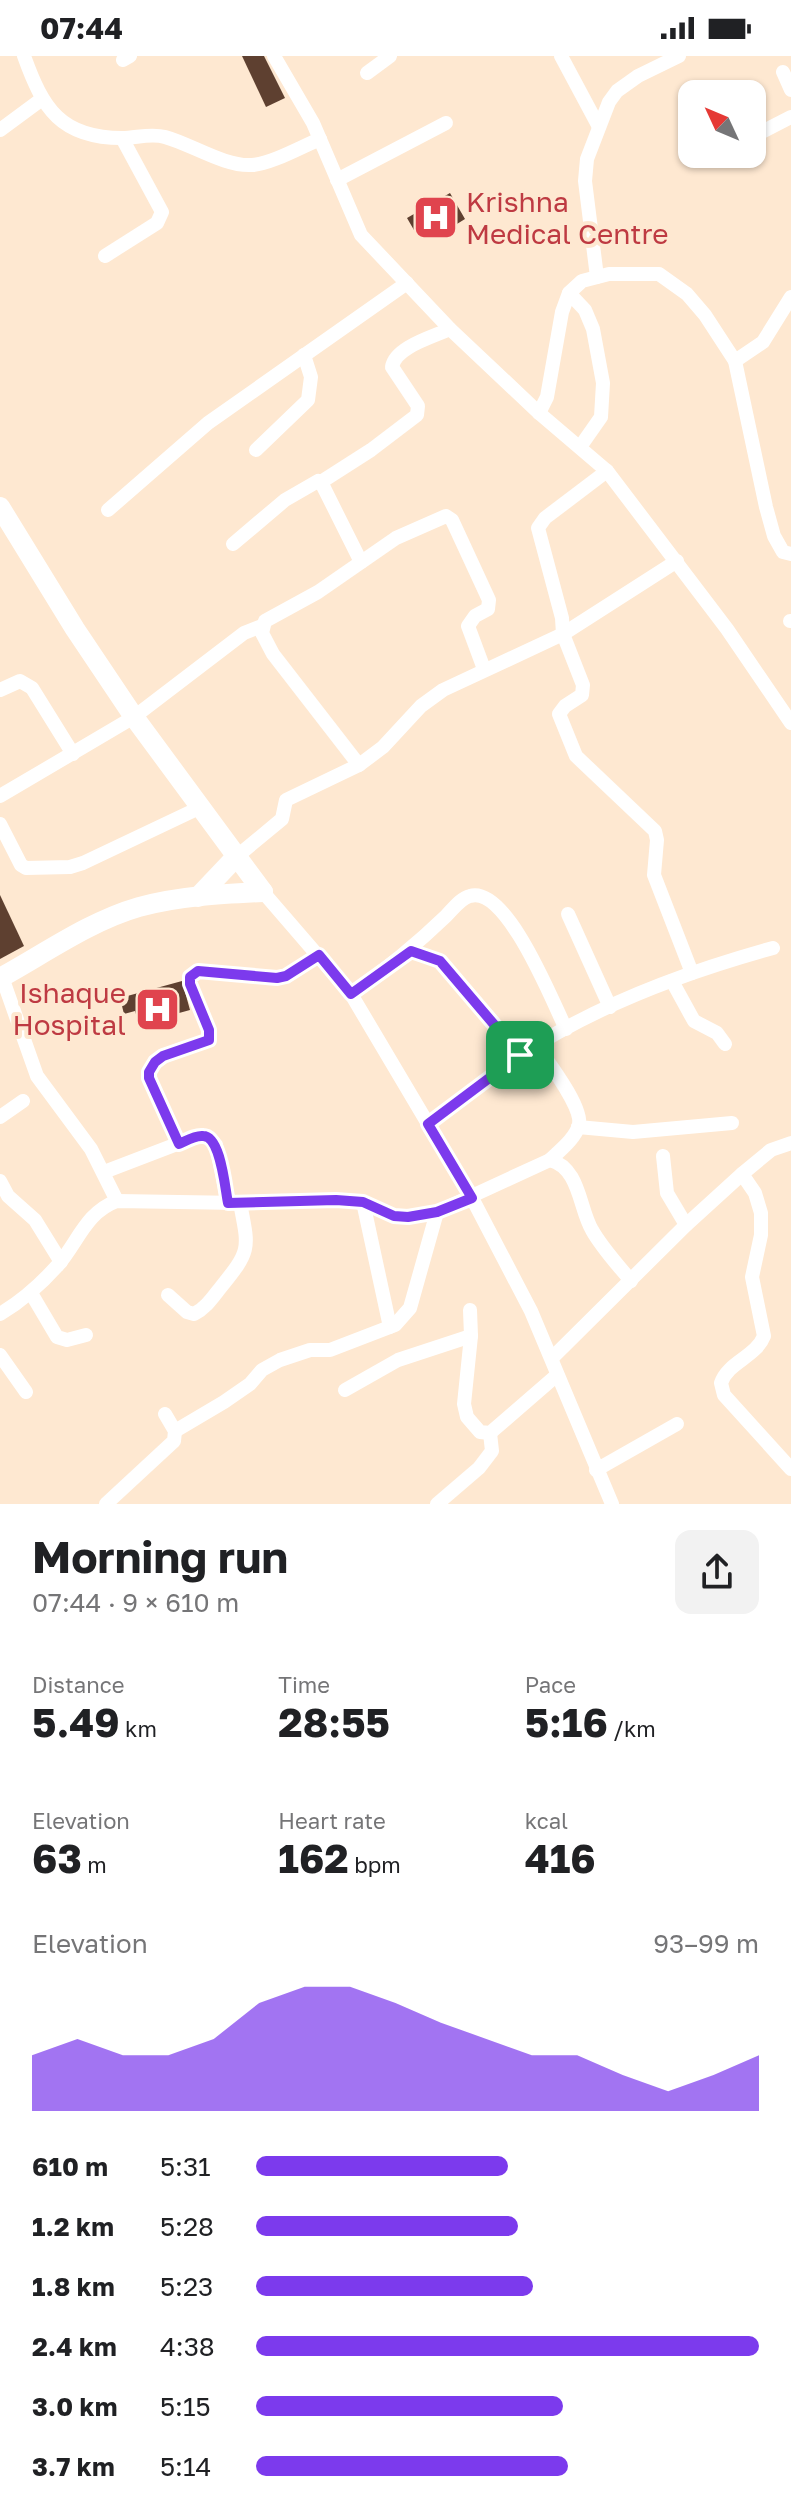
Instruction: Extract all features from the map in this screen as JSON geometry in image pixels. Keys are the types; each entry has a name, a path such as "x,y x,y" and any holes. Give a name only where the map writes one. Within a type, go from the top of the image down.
{"highway":[{"path":"0,507 75,629 134,717 263,892"},
{"path":"198,897 235,858"},
{"path":"1,977 105,921 136,908 198,897 263,892"}],"street":[{"path":"24,56 42,99 74,130 83,134 122,138 163,136 236,164 254,166 320,139"},
{"path":"274,56 320,139 361,235 450,329 539,413 607,471 727,629 791,723"},
{"path":"367,73 390,56"},
{"path":"561,56 599,127"},
{"path":"597,277 584,171 599,127 617,91 638,76 679,56"},
{"path":"783,72 791,90"},
{"path":"0,130 42,99"},
{"path":"766,130 791,117"},
{"path":"337,180 446,123"},
{"path":"105,256 157,223 162,212 122,138"},
{"path":"539,413 547,397 562,312 569,293 582,281 609,274 659,274 687,294 705,315 735,361 755,462 774,536 783,552 791,554"},
{"path":"108,510 208,423 407,283"},
{"path":"569,293 585,310 593,329 603,383 601,417 580,447"},
{"path":"735,361 763,342 791,297"},
{"path":"233,544 285,500 312,483 321,482 371,450 417,415 418,406 392,367 393,361 401,353 450,329"},
{"path":"256,450 308,400 311,377 304,355"},
{"path":"607,471 545,518 538,528 562,618 563,634 583,685 582,695 561,711 561,723 576,756 588,770 655,831 654,875 692,973"},
{"path":"321,482 361,562"},
{"path":"0,796 134,717 244,633 262,626 273,615 318,592 396,538 442,517 451,518 489,600 488,609 475,616 468,626 484,669"},
{"path":"235,858 282,819 286,800 359,765 383,747 421,706 443,690 563,634 677,561"},
{"path":"262,626 262,633 273,654 359,765"},
{"path":"0,690 20,681 32,688 73,754"},
{"path":"0,824 21,865 26,868 70,867 199,808"},
{"path":"263,892 351,994 472,1198 513,1271 612,1504"},
{"path":"351,994 411,951 465,897 480,896 495,905 516,927 566,1029"},
{"path":"568,914 610,1007"},
{"path":"428,1124 520,1055 566,1029 692,973 773,948"},
{"path":"411,951 440,961 520,1055"},
{"path":"179,1144 149,1072 163,1056 209,1040 209,1030 190,977 198,971 277,978 286,976 319,955"},
{"path":"1,977 37,1076 72,1121 104,1172 117,1201"},
{"path":"672,981 694,1021 717,1033 725,1044"},
{"path":"0,1314 31,1293 61,1262 81,1229 102,1207 117,1201 234,1203 336,1200 363,1202 394,1216 437,1212 550,1160 573,1136 578,1127 578,1111 537,1046"},
{"path":"0,1117 23,1101"},
{"path":"578,1127 633,1132 732,1123"},
{"path":"104,1172 202,1135 216,1145 247,1236 242,1261 200,1311 194,1314 187,1312 168,1295"},
{"path":"552,1358 742,1174 771,1150 791,1143"},
{"path":"663,1156 667,1193 686,1225"},
{"path":"550,1160 565,1170 581,1195 593,1232 631,1281"},
{"path":"742,1174 755,1193 761,1213 761,1235 752,1277 764,1336 755,1349 728,1370 721,1383 724,1395 791,1469"},
{"path":"0,1181 8,1196 35,1220 61,1262"},
{"path":"363,1202 390,1327"},
{"path":"175,1431 224,1402 250,1384 262,1370 280,1360 310,1350 330,1350 390,1327 410,1308 437,1212"},
{"path":"31,1293 57,1337 67,1340 86,1335"},
{"path":"470,1310 465,1411 480,1432 490,1433 557,1375"},
{"path":"345,1390 398,1360 471,1336"},
{"path":"0,1355 26,1392"},
{"path":"106,1504 171,1446 175,1431 165,1414"},
{"path":"596,1470 677,1424"},
{"path":"437,1504 479,1468 492,1451 490,1433"}],"building":[{"path":"242,56 264,56 285,98 266,107"},
{"path":"450,193 465,219 444,232 439,224 418,237 407,218"},
{"path":"0,895 24,946 0,959"},
{"path":"182,981 190,1010 139,1024 135,1011 124,1014 120,998"}],"place":[{"name":"Krishna Medical Centre","path":"435,218"},
{"name":"Ishaque Hospital","path":"157,1009"}],"route":[{"path":"411,951 432,957 440,961 520,1055 428,1124 472,1198 437,1212 408,1217 394,1216 363,1202 228,1203 216,1145 202,1135 179,1144 149,1078 151,1066 163,1056 209,1040 211,1036 189,981 192,973 218,972 243,977 277,978 286,976 319,955 351,994 411,951"}]}
